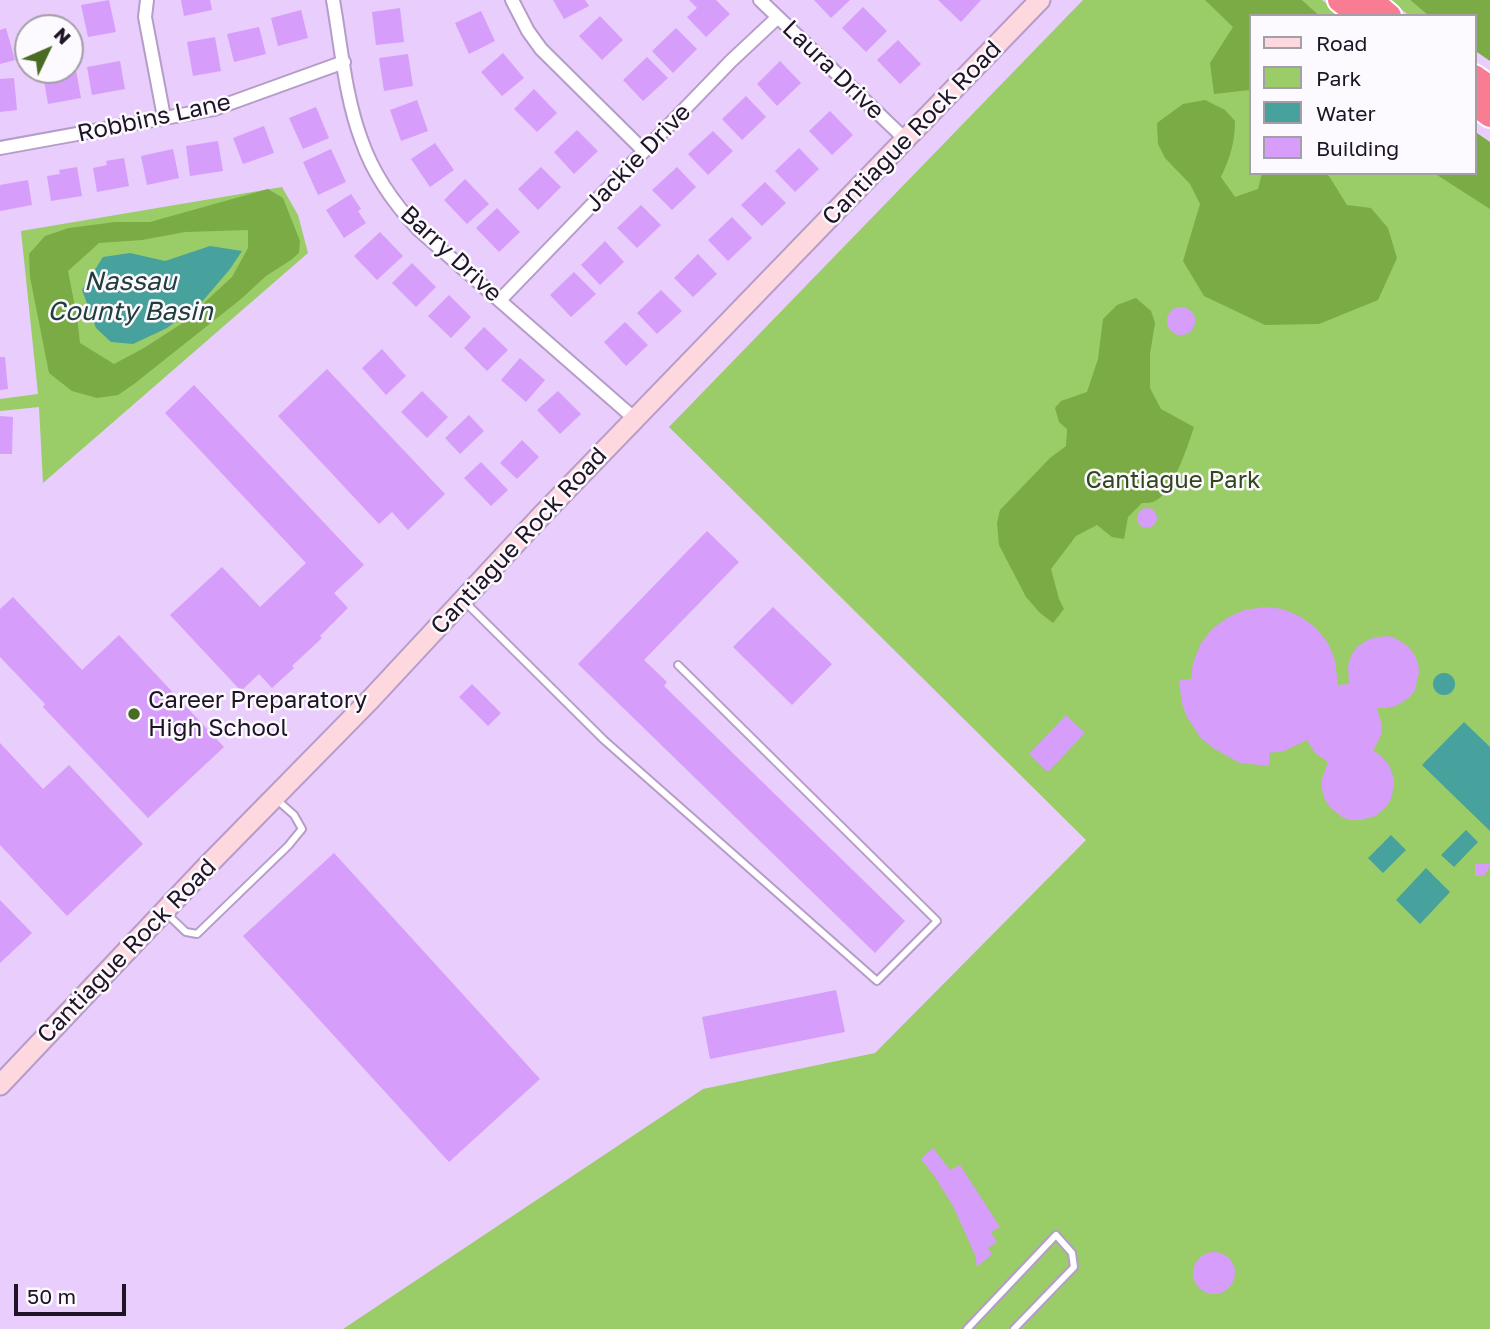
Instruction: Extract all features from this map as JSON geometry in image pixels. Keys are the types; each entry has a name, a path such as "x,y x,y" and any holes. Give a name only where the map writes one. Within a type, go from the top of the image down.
{"highway":[{"path":"1340,0 1358,14"},
{"path":"1370,0 1387,14"}],"main road":[{"name":"Cantiague Rock Road","path":"0,1085 164,911 370,700 542,515 1040,0"}],"street":[{"path":"147,0 145,17 163,117"},
{"name":"Barry Drive","path":"334,0 352,112 368,158 384,187 419,230 635,419"},
{"path":"512,0 528,32 541,49 644,151"},
{"name":"Laura Drive","path":"760,0 906,140"},
{"name":"Jackie Drive","path":"500,300 731,61 778,17"},
{"name":"Robbins Lane","path":"0,148 214,109 344,62"}],"lane":[{"path":"463,600 604,740 877,981 937,921 678,665"},
{"path":"164,911 187,932 197,934 288,846 302,829 294,815 275,797"},
{"path":"967,1329 1055,1234 1072,1253 1074,1266 1014,1329"}],"green space":[{"name":"Cantiague Park","path":"1083,0 1270,0 1252,14 1248,14 1248,175 1476,174 1490,180 1490,1329 343,1329 703,1089 875,1053 1086,840 669,427"},
{"path":"1205,0 1302,0 1318,14 1248,14 1248,90 1214,94 1210,63 1233,27"},
{"path":"1302,0 1322,0 1340,14 1318,14"},
{"path":"1389,0 1410,0 1427,14 1407,14"},
{"path":"1410,0 1490,0 1490,61 1476,51 1476,14 1427,14"},
{"path":"1205,100 1225,110 1235,121 1231,150 1221,177 1235,197 1258,189 1262,175 1327,175 1347,205 1371,208 1388,228 1397,258 1378,300 1319,324 1265,325 1204,296 1183,261 1200,204 1190,184 1165,158 1158,144 1157,123 1183,104"},
{"path":"1476,132 1490,142 1490,209 1437,175 1476,175"},
{"path":"282,187 298,215 308,253 43,483 39,407 0,411 0,399 38,394 21,231"},
{"path":"268,189 283,198 300,241 299,253 266,276 241,299 118,395 97,398 72,391 49,373 30,277 29,254 45,236 69,228 115,222 150,222","holes":["248,230 248,248 232,277 181,324 144,348 114,364 80,343 68,271 99,243 142,240 185,232"]},
{"path":"1136,298 1151,311 1155,323 1150,354 1150,388 1161,409 1194,427 1167,490 1153,502 1142,503 1128,517 1124,539 1112,537 1097,525 1076,536 1051,569 1064,609 1053,623 1026,597 999,545 997,523 1000,510 1050,458 1066,446 1067,429 1059,422 1055,408 1061,401 1087,392 1098,359 1103,319 1117,305"}],"water":[{"name":"Nassau County Basin","path":"210,246 242,251 201,303 167,328 133,344 111,342 96,328 82,290 103,257 130,253 165,261"},
{"path":"1440,673 1448,673 1455,680 1455,688 1448,695 1440,695 1433,688 1433,680"},
{"path":"1464,722 1490,747 1490,831 1422,765"},
{"path":"1466,830 1478,842 1454,867 1441,855"},
{"path":"1391,835 1406,850 1383,873 1368,858"},
{"path":"1426,868 1450,892 1420,924 1396,900"}],"building":[{"path":"109,0 116,32 88,37 81,5"},
{"path":"181,0 210,0 212,10 184,16"},
{"path":"553,0 585,0 589,6 564,19"},
{"path":"689,0 716,0 730,14 706,37 687,17 697,8"},
{"path":"814,0 850,0 831,18"},
{"path":"938,0 981,0 961,22"},
{"path":"863,7 887,31 866,52 842,28"},
{"path":"400,8 404,42 376,45 372,12"},
{"path":"301,10 308,38 278,46 271,18"},
{"path":"481,11 495,41 469,54 455,23"},
{"path":"600,16 623,40 602,60 579,36"},
{"path":"259,27 266,54 234,62 227,34"},
{"path":"6,28 14,60 0,64 0,30"},
{"path":"676,28 697,49 673,73 652,51"},
{"path":"215,37 221,71 193,76 187,42"},
{"path":"898,40 921,64 900,84 877,60"},
{"path":"503,53 524,78 502,96 481,72"},
{"path":"408,54 413,86 384,91 379,58"},
{"path":"647,57 668,78 643,101 623,80"},
{"path":"120,61 125,89 92,95 87,67"},
{"path":"780,61 801,83 777,106 757,84"},
{"path":"14,78 17,110 0,112 0,79"},
{"path":"45,84 78,84 81,98 48,104"},
{"path":"534,89 557,113 537,132 514,109"},
{"path":"746,96 766,117 742,140 722,119"},
{"path":"417,100 428,131 401,141 390,110"},
{"path":"316,107 329,138 303,149 289,118"},
{"path":"830,111 853,135 832,155 809,131"},
{"path":"264,126 274,153 243,164 233,138"},
{"path":"577,130 598,151 574,174 554,152"},
{"path":"713,131 733,151 708,175 688,154"},
{"path":"218,141 223,171 190,176 186,146"},
{"path":"435,143 454,170 430,187 411,159"},
{"path":"799,148 819,169 795,192 775,171"},
{"path":"173,149 179,178 147,185 141,156"},
{"path":"331,149 346,182 318,195 303,162"},
{"path":"124,158 129,186 97,192 93,168 107,165 106,161"},
{"path":"77,167 82,196 51,201 47,176 60,174 59,170"},
{"path":"541,167 561,187 538,210 518,189"},
{"path":"677,167 696,187 672,210 652,190"},
{"path":"465,179 489,204 467,224 444,200"},
{"path":"28,180 32,205 0,211 0,185"},
{"path":"765,182 786,203 762,226 741,205"},
{"path":"351,194 366,223 344,238 326,210"},
{"path":"641,205 661,225 637,248 617,228"},
{"path":"497,208 520,232 499,252 476,228"},
{"path":"732,217 752,238 728,261 708,240"},
{"path":"380,232 403,256 377,280 354,256"},
{"path":"605,241 624,262 600,285 581,265"},
{"path":"698,254 717,274 693,297 674,278"},
{"path":"412,263 436,287 416,307 392,283"},
{"path":"574,272 596,294 571,317 550,295"},
{"path":"661,290 682,311 657,334 637,313"},
{"path":"449,295 471,317 451,338 428,316"},
{"path":"1181,307 1191,311 1195,321 1191,331 1181,335 1171,331 1167,321 1171,311"},
{"path":"625,322 648,345 626,366 604,342"},
{"path":"484,327 508,350 487,371 464,348"},
{"path":"382,349 406,376 386,395 362,368"},
{"path":"0,357 5,357 8,389 0,390"},
{"path":"520,358 545,380 526,402 501,380"},
{"path":"327,369 445,494 408,530 392,512 379,524 278,416"},
{"path":"194,385 364,565 334,593 348,608 320,636 322,638 292,666 294,668 272,688 259,674 241,691 170,615 222,567 260,607 306,563 165,413"},
{"path":"422,391 448,417 427,438 401,412"},
{"path":"558,391 581,414 560,434 537,410"},
{"path":"469,415 484,431 460,454 445,438"},
{"path":"0,416 13,417 12,454 0,454"},
{"path":"522,440 539,457 517,479 500,463"},
{"path":"481,462 508,490 491,506 464,478"},
{"path":"1147,508 1154,511 1157,518 1154,525 1147,528 1140,525 1137,518 1140,511"},
{"path":"707,531 739,562 644,660 667,682 664,686 905,921 875,953 578,664"},
{"path":"13,597 82,670 119,635 224,747 148,818 43,707 45,704 0,657 0,609"},
{"path":"773,607 832,664 792,705 733,647"},
{"path":"1264,607 1283,609 1316,628 1328,643 1335,661 1338,685 1349,684 1348,666 1351,656 1357,647 1369,639 1393,637 1408,646 1414,654 1419,672 1415,690 1410,697 1396,706 1377,708 1382,726 1381,735 1373,751 1389,765 1394,787 1390,801 1376,816 1350,820 1331,808 1322,789 1322,779 1328,762 1315,753 1307,740 1284,751 1269,753 1269,766 1240,763 1213,748 1200,737 1187,717 1182,704 1179,680 1191,679 1193,663 1200,645 1212,629 1227,618 1244,610"},
{"path":"472,684 501,713 488,726 459,697"},
{"path":"1066,715 1085,733 1048,772 1029,754"},
{"path":"0,743 43,789 69,765 143,844 67,916 0,845"},
{"path":"334,853 540,1079 449,1162 243,936"},
{"path":"1475,864 1490,864 1490,867 1485,875 1475,876"},
{"path":"0,900 32,933 0,963"},
{"path":"836,990 845,1032 710,1059 702,1017"},
{"path":"933,1148 950,1170 960,1165 1000,1227 991,1232 997,1242 988,1248 992,1254 977,1267 975,1255 953,1206 921,1159"},
{"path":"1214,1252 1229,1258 1235,1273 1229,1288 1214,1294 1199,1288 1193,1273 1199,1258"}],"place":[{"name":"Career Preparatory High School","path":"134,714"}]}
